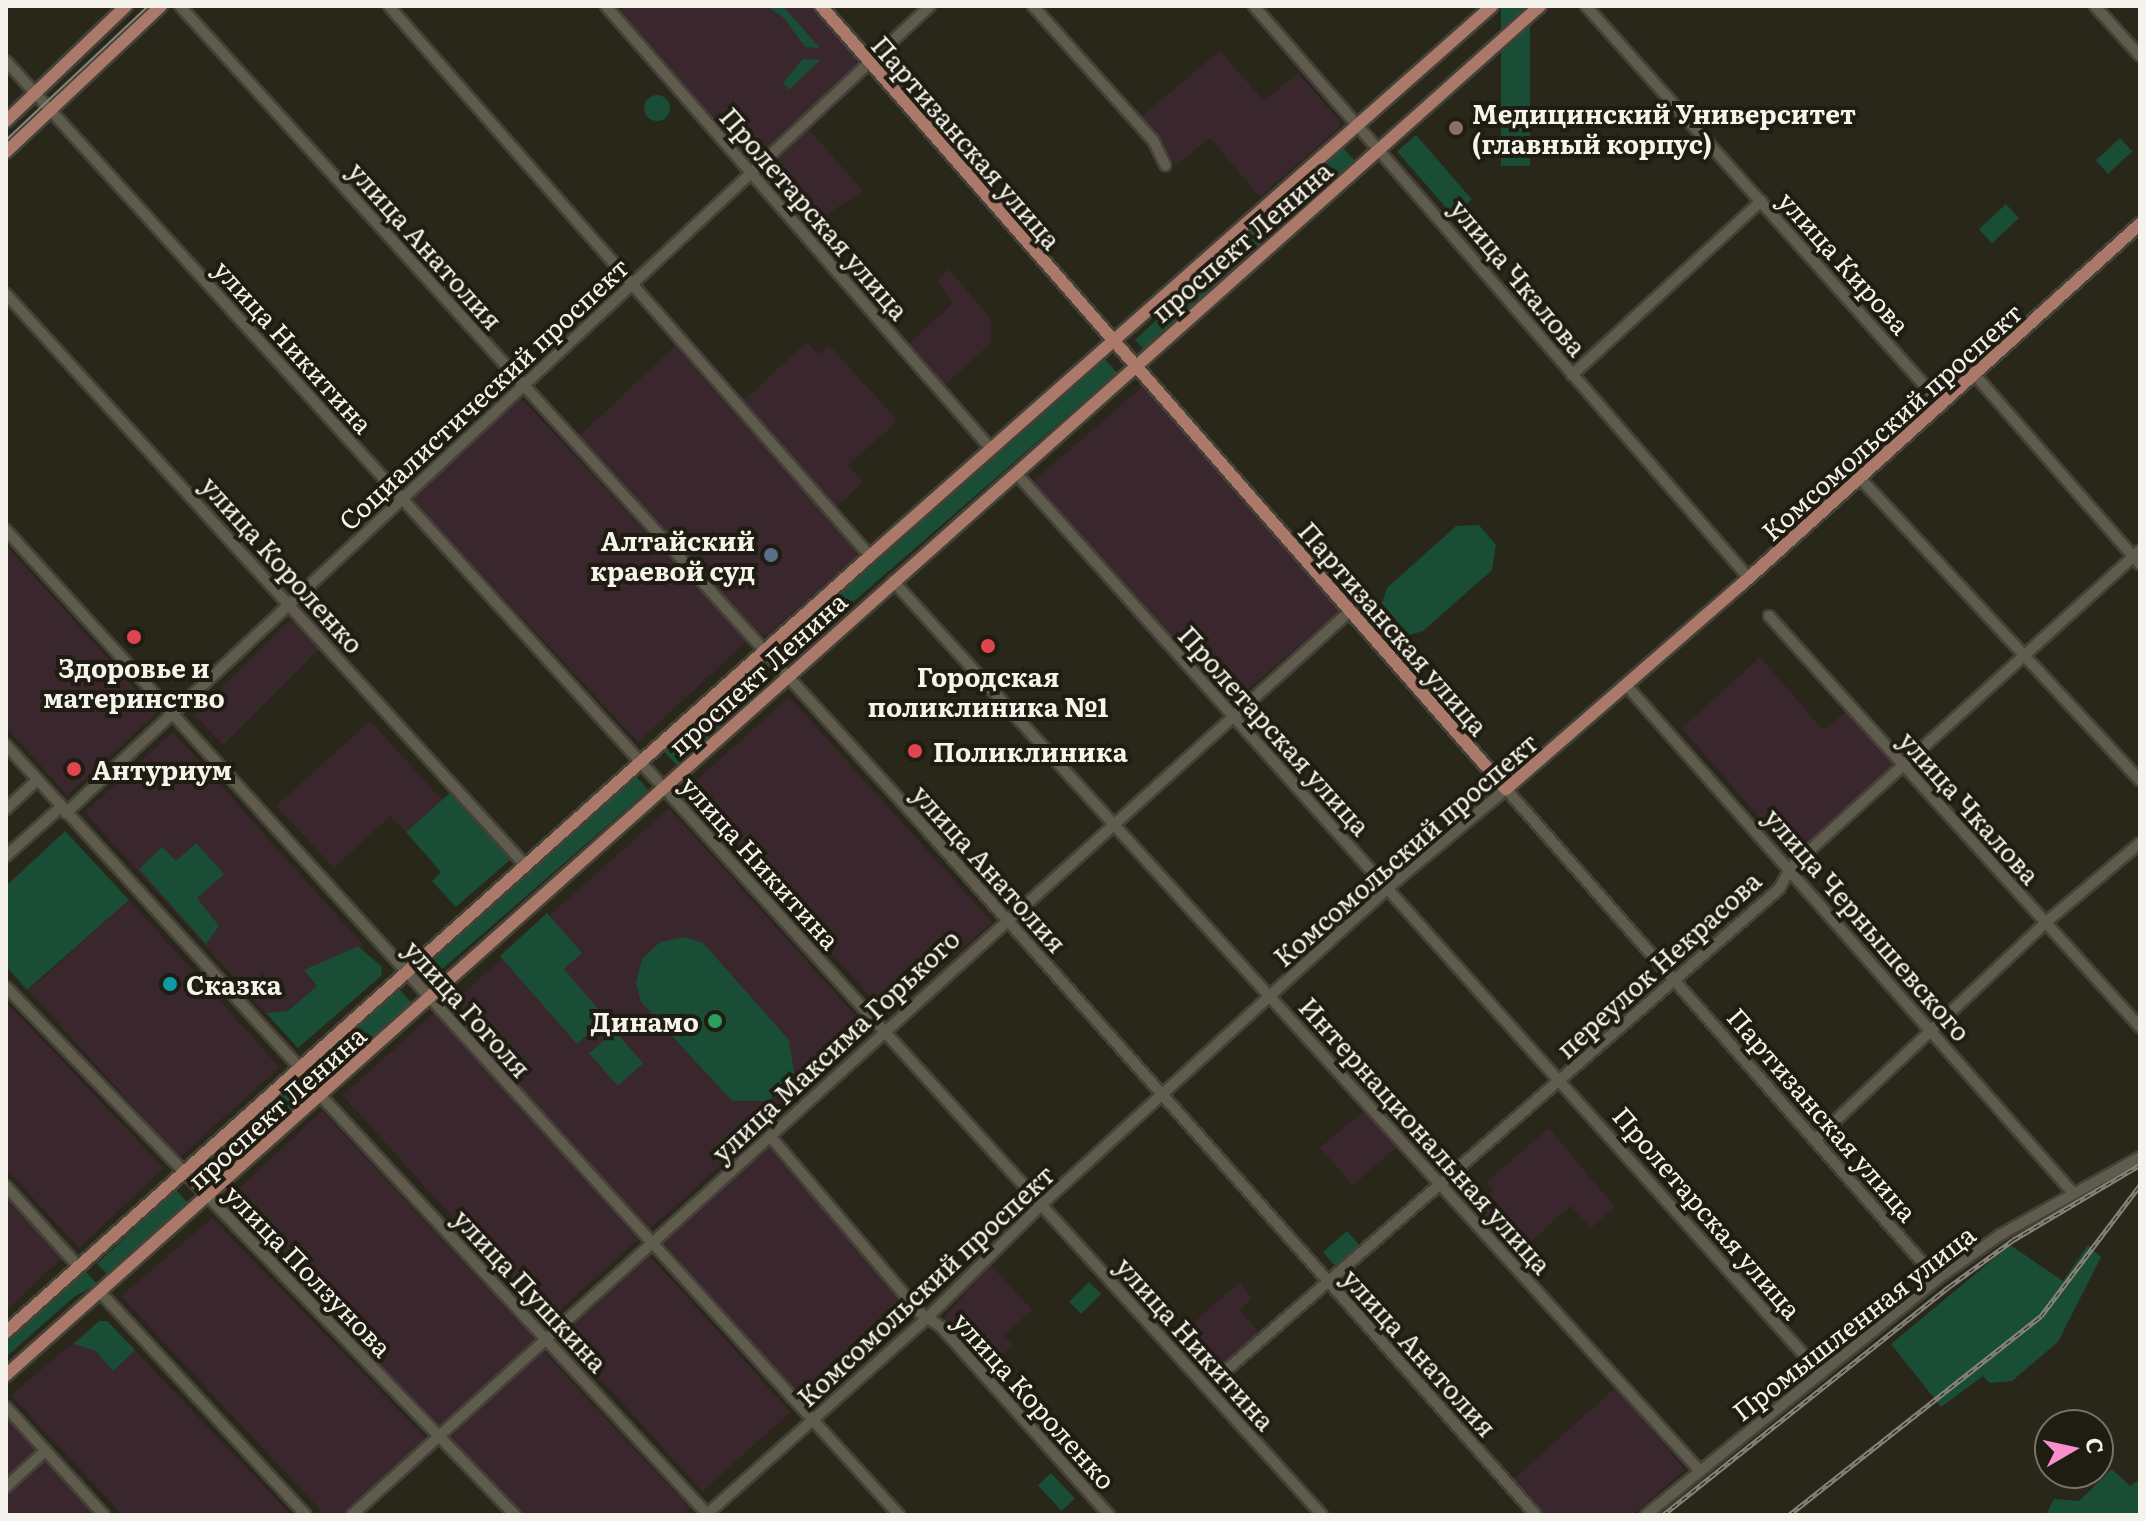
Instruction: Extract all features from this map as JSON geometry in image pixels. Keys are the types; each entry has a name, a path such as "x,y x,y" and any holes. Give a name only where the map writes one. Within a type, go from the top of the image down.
{"main road":[{"path":"6,121 126,6"},
{"path":"6,152 161,6"},
{"name":"Партизанская улица","path":"821,6 1506,789"},
{"name":"проспект Ленина","path":"6,1332 764,650 1492,6"},
{"name":"проспект Ленина","path":"6,1375 663,788 792,681 893,581 1540,6"},
{"name":"Комсомольский проспект","path":"1506,789 1749,578 2140,224"}],"street":[{"name":"улица Анатолия","path":"180,6 1006,918 1536,1515"},
{"path":"389,6 870,556"},
{"name":"Пролетарская улица","path":"606,6 991,449"},
{"name":"Социалистический проспект","path":"6,856 173,715 930,6"},
{"path":"1033,6 1153,140 1165,165"},
{"name":"улица Чкалова","path":"1254,6 1380,147 1572,375 1749,578"},
{"name":"улица Кирова","path":"1586,6 1942,405"},
{"path":"2095,6 2140,56"},
{"name":"улица Никитина","path":"6,61 1322,1515"},
{"path":"1572,375 1761,201"},
{"name":"улица Короленко","path":"6,294 525,865"},
{"path":"1975,375 2137,558"},
{"name":"Пролетарская улица","path":"1016,473 1821,1374"},
{"path":"1859,477 2140,780"},
{"name":"улица Гоголя","path":"6,530 899,1515"},
{"name":"переулок Некрасова","path":"1230,1367 1779,889 1791,867 2137,558"},
{"name":"Интернациональная улица","path":"893,581 1699,1470"},
{"name":"улица Максима Горького","path":"352,1515 1006,918 1350,611"},
{"name":"улица Чкалова","path":"1769,616 2140,1027"},
{"name":"улица Чернышевского","path":"1627,686 1791,867 2073,1193"},
{"path":"6,745 300,1068"},
{"path":"6,809 37,780"},
{"name":"Комсомольский проспект","path":"707,1515 929,1316 1042,1204 1389,887 1506,789"},
{"name":"Партизанская улица","path":"1506,789 1817,1138 1937,1279"},
{"path":"1817,1138 1932,1033 2045,923 2140,843"},
{"name":"улица Ползунова","path":"6,987 515,1515"},
{"name":"улица Пушкина","path":"321,1096 707,1515"},
{"name":"улица Короленко","path":"770,1136 919,1312 929,1316 1109,1515"},
{"name":"Промышленная улица","path":"1646,1515 1937,1279 2073,1193 2140,1157"},
{"path":"6,1186 79,1267"},
{"path":"101,1293 306,1515"},
{"path":"6,1407 104,1515"},
{"path":"6,1487 46,1450"}],"shaded area":[{"path":"626,6 811,6 856,58 856,69 755,160 747,159 620,11"},
{"path":"1220,51 1264,101 1298,73 1339,120 1339,127 1260,197 1210,138 1176,165 1138,119"},
{"path":"807,127 863,191 806,228 760,178 761,170"},
{"path":"949,269 990,318 992,342 943,387 907,346 953,303 937,281"},
{"path":"807,342 819,354 829,345 898,421 848,465 863,482 836,507 741,403"},
{"path":"675,346 855,549 856,557 767,635 758,634 577,438"},
{"path":"1143,386 1339,611 1229,706 1034,481"},
{"path":"520,397 747,641 638,742 411,499"},
{"path":"6,545 157,713 67,795 6,727"},
{"path":"290,620 319,649 224,744 195,715"},
{"path":"1760,657 1823,730 1857,703 1903,757 1792,855 1682,728"},
{"path":"789,697 992,922 888,1016 685,791"},
{"path":"370,721 442,800 406,832 390,816 334,868 276,806"},
{"path":"173,732 364,946 305,970 318,985 288,1011 266,1013 85,812"},
{"path":"669,808 870,1031 648,1230 448,1007"},
{"path":"129,900 280,1067 179,1158 29,990"},
{"path":"6,1002 164,1168 79,1248 6,1169"},
{"path":"434,1013 638,1240 547,1322 343,1095"},
{"path":"322,1111 536,1341 436,1434 222,1204"},
{"path":"1361,1113 1371,1114 1398,1146 1353,1185 1320,1148"},
{"path":"1549,1128 1615,1207 1591,1228 1570,1206 1520,1252 1476,1208 1493,1191 1486,1182"},
{"path":"769,1143 912,1308 803,1403 660,1238"},
{"path":"6,1195 63,1257 6,1311"},
{"path":"212,1218 427,1439 344,1515 325,1515 121,1296"},
{"path":"650,1256 791,1412 702,1492 562,1336"},
{"path":"990,1264 1032,1310 1004,1335 1013,1345 986,1369 947,1328 945,1317"},
{"path":"1240,1282 1252,1298 1240,1310 1260,1334 1210,1378 1175,1339"},
{"path":"99,1321 107,1321 291,1515 123,1515 11,1395"},
{"path":"542,1350 690,1508 682,1515 522,1515 449,1439"},
{"path":"1616,1387 1685,1470 1632,1515 1542,1515 1513,1480"},
{"path":"6,1415 34,1447 95,1515 6,1515"}],"green space":[{"path":"767,6 783,6 820,48 805,47 784,18"},
{"path":"1501,6 1530,6 1530,166 1501,166"},
{"path":"803,59 820,60 789,90 783,83"},
{"path":"657,95 666,99 670,108 666,117 657,121 648,117 644,108 648,99"},
{"path":"1416,135 1472,199 1453,216 1397,151"},
{"path":"2120,138 2132,151 2108,174 2096,161"},
{"path":"1342,147 1355,161 1148,354 1135,340"},
{"path":"2006,204 2019,218 1992,243 1979,229"},
{"path":"1103,357 1117,373 791,656 777,640"},
{"path":"1479,525 1496,545 1492,570 1423,631 1410,635 1391,628 1381,606 1387,588 1456,526"},
{"path":"752,667 767,683 678,766 663,750"},
{"path":"635,775 648,790 433,977 420,962"},
{"path":"451,792 511,859 456,907 432,881 441,872 406,832"},
{"path":"65,831 129,900 27,990 6,966 6,886"},
{"path":"196,843 224,874 197,898 219,926 206,944 139,869 162,847 176,861"},
{"path":"547,913 582,953 564,969 606,1018 577,1044 500,956"},
{"name":"Динамо","path":"685,937 703,943 789,1040 794,1072 768,1101 732,1101 641,1002 636,983 642,959 660,942"},
{"path":"358,946 382,967 381,976 298,1048 266,1013 288,1011 317,986 304,970"},
{"path":"398,988 412,1003 218,1185 203,1169"},
{"path":"615,1031 643,1063 618,1086 589,1053"},
{"path":"176,1190 188,1203 109,1277 97,1264"},
{"path":"1347,1231 1360,1246 1336,1267 1323,1252"},
{"path":"2010,1245 2063,1281 2088,1245 2101,1257 2058,1342 2012,1381 1990,1383 1983,1376 1941,1407 1891,1344"},
{"path":"84,1270 97,1284 74,1297 6,1357 6,1343"},
{"path":"1089,1282 1101,1294 1081,1314 1069,1302"},
{"path":"99,1321 107,1321 135,1350 113,1371 96,1351 74,1344"},
{"path":"2114,1471 2130,1486 2140,1479 2140,1515 2046,1515 2054,1499 2079,1501 2091,1489 2114,1489"},
{"path":"1051,1473 1075,1499 1062,1511 1038,1485"}],"tram line":[{"path":"6,140 148,6"}],"railway":[{"path":"1663,1515 1950,1286 2013,1240 2140,1165"},
{"path":"1789,1515 2041,1316 2140,1185"}],"place":[{"name":"Медицинский Университет (главный корпус)","path":"1456,128"},
{"name":"Алтайский краевой суд","path":"771,555"},
{"name":"Здоровье и материнство","path":"134,637"},
{"name":"Городская поликлиника №1","path":"988,646"},
{"name":"Поликлиника","path":"915,751"},
{"name":"Антуриум","path":"74,769"},
{"name":"Сказка","path":"170,984"},
{"name":"Динамо","path":"715,1021"}]}
